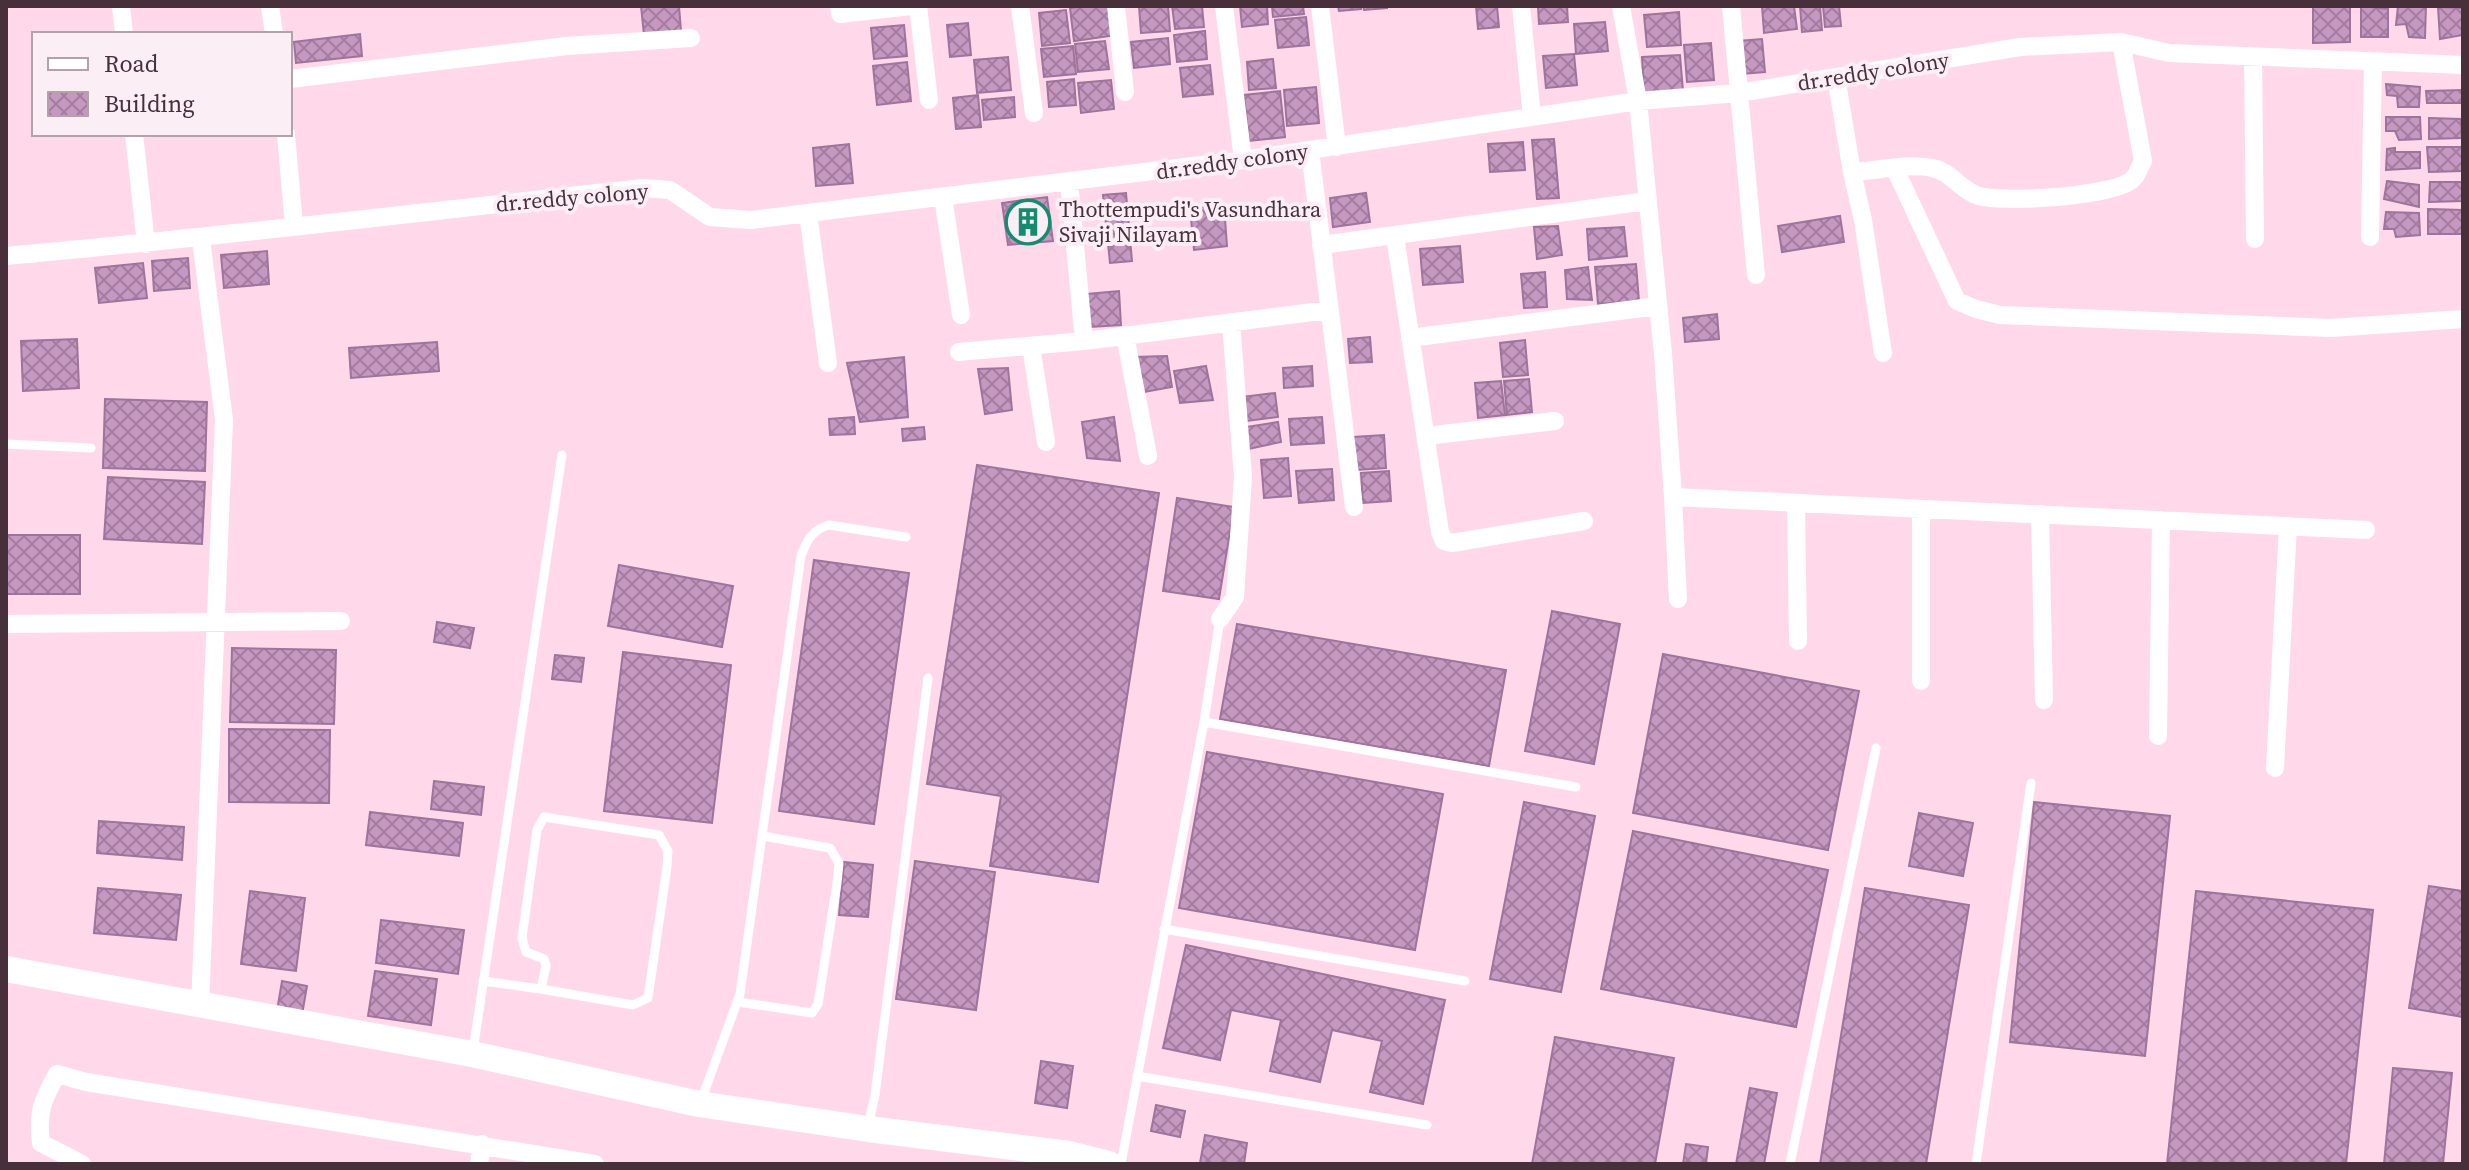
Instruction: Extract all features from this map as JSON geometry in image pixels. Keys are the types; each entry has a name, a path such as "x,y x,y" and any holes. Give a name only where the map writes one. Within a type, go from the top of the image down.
{"street":[{"path":"121,6 124,32"},
{"path":"270,6 274,32"},
{"path":"839,6 840,14 911,6"},
{"path":"918,6 929,100"},
{"path":"1020,6 1034,113"},
{"path":"1116,6 1125,92"},
{"path":"1224,6 1243,160"},
{"path":"1320,6 1337,147"},
{"path":"1521,6 1532,117"},
{"path":"1621,6 1638,101 1658,306 1678,599"},
{"path":"1731,6 1756,275"},
{"path":"292,79 567,46 691,38"},
{"path":"1852,172 1927,167 1940,170 1977,196 2006,199 2094,193 2134,179 2143,161 2121,42"},
{"name":"dr.reddy colony","path":"6,256 201,239 643,188 670,190 710,217 751,220 1243,160 1638,101 1739,93 2020,47 2121,42 2169,53 2463,65"},
{"path":"2253,57 2255,239"},
{"path":"2370,237 2373,62"},
{"path":"1836,77 1863,220 1883,353"},
{"path":"134,136 146,244"},
{"path":"286,136 294,226"},
{"path":"1310,150 1354,507"},
{"path":"1895,169 1957,301 1976,309 2000,315 2331,328 2463,319"},
{"path":"1069,182 1084,341"},
{"path":"943,197 961,315"},
{"path":"1321,245 1647,201"},
{"path":"808,213 828,363"},
{"path":"1395,236 1440,532 1444,541 1452,543 1584,521"},
{"path":"200,1006 224,420 201,239"},
{"path":"1410,338 1658,306"},
{"path":"959,352 1084,341 1329,310"},
{"path":"1220,619 1235,597 1243,477 1231,322"},
{"path":"1125,335 1148,456"},
{"path":"1031,346 1046,442"},
{"path":"1426,436 1555,421"},
{"path":"1673,497 2366,530"},
{"path":"1796,503 1798,641"},
{"path":"1921,509 1921,681"},
{"path":"2040,514 2044,700"},
{"path":"2158,736 2161,520"},
{"path":"2275,768 2288,526"},
{"path":"6,624 341,621"},
{"path":"6,969 472,1054 699,1104 1109,1164"},
{"path":"82,1164 41,1143 38,1120 43,1099 57,1074 86,1082 595,1164"},
{"path":"479,1164 482,1144"}],"lane":[{"path":"6,444 91,448"},
{"path":"472,1054 562,455"},
{"path":"699,1104 738,1002 799,568 805,545 810,535 829,525 906,537"},
{"path":"1121,1164 1204,722 1220,619"},
{"path":"868,1129 875,1095 928,678"},
{"path":"1204,722 1576,787"},
{"path":"1790,1164 1876,748"},
{"path":"1976,1164 2031,783"},
{"path":"483,981 633,1005 648,998 668,851 659,835 551,817 544,817 539,823 522,938 526,952 544,959 546,966 541,989"},
{"path":"738,1002 812,1013 818,1004 837,883 839,863 830,848 762,836"},
{"path":"1164,929 1465,981"},
{"path":"1137,1076 1427,1125"}],"building":[{"path":"641,6 679,6 681,31 644,35"},
{"path":"1113,6 1117,35 1074,41 1070,8"},
{"path":"1139,6 1168,6 1170,31 1141,33"},
{"path":"1172,6 1202,6 1204,27 1175,29"},
{"path":"1240,6 1267,6 1268,24 1242,27"},
{"path":"1272,6 1303,6 1304,14 1273,17"},
{"path":"1338,6 1361,6 1361,9 1339,11"},
{"path":"1363,6 1387,6 1387,8 1364,10"},
{"path":"1476,6 1497,6 1499,27 1478,29"},
{"path":"1538,6 1567,6 1568,22 1539,24"},
{"path":"1762,6 1794,6 1797,29 1764,33"},
{"path":"1800,6 1820,6 1822,30 1802,32"},
{"path":"1823,6 1839,6 1841,26 1825,27"},
{"path":"2313,6 2350,6 2350,42 2313,43"},
{"path":"2361,6 2388,9 2388,37 2361,37"},
{"path":"2398,6 2426,6 2425,38 2409,37 2406,24 2396,25"},
{"path":"2438,7 2463,8 2463,35 2440,39"},
{"path":"1066,10 1070,43 1042,46 1039,13"},
{"path":"1679,12 1681,45 1647,47 1644,15"},
{"path":"1306,17 1309,45 1278,48 1275,20"},
{"path":"1605,22 1608,51 1576,54 1574,24"},
{"path":"968,23 971,55 950,57 947,25"},
{"path":"904,25 907,56 874,59 871,28"},
{"path":"1205,31 1207,59 1177,62 1174,35"},
{"path":"360,34 362,56 296,63 294,42"},
{"path":"1168,38 1170,64 1134,68 1131,42"},
{"path":"1762,39 1765,72 1741,74 1738,41"},
{"path":"1105,41 1109,69 1078,72 1075,44"},
{"path":"1711,43 1714,80 1687,82 1684,45"},
{"path":"1073,46 1076,74 1044,77 1041,49"},
{"path":"1574,54 1577,85 1546,88 1543,56"},
{"path":"1680,55 1683,91 1644,94 1642,57"},
{"path":"1008,57 1011,90 977,93 974,60"},
{"path":"1273,59 1276,88 1249,90 1247,62"},
{"path":"907,62 911,101 877,105 873,66"},
{"path":"1210,65 1213,94 1183,97 1180,68"},
{"path":"1074,79 1076,105 1049,107 1047,82"},
{"path":"1111,80 1114,109 1081,113 1078,83"},
{"path":"2386,84 2420,87 2419,107 2398,107 2397,96 2387,95"},
{"path":"1316,87 1319,123 1287,126 1284,90"},
{"path":"2462,90 2463,103 2427,103 2426,91"},
{"path":"1280,91 1285,137 1249,141 1244,95"},
{"path":"978,95 981,127 956,129 953,98"},
{"path":"1014,97 1015,117 984,120 982,100"},
{"path":"2386,117 2420,117 2421,139 2399,140 2395,131 2386,131"},
{"path":"2429,118 2461,119 2462,138 2429,139"},
{"path":"1554,139 1559,198 1537,199 1532,140"},
{"path":"1523,142 1525,170 1490,172 1488,144"},
{"path":"849,144 853,183 816,186 813,148"},
{"path":"2427,147 2462,147 2463,171 2429,172"},
{"path":"2395,148 2395,152 2420,152 2420,168 2386,170 2387,149"},
{"path":"2387,181 2419,185 2419,207 2384,199"},
{"path":"2430,182 2462,182 2463,201 2429,202"},
{"path":"1126,193 1132,261 1110,263 1103,195"},
{"path":"1366,193 1370,222 1333,227 1330,198"},
{"name":"Thottempudi's Vasundhara Sivaji Nilayam","path":"1047,197 1053,241 1008,245 1002,203"},
{"path":"1224,205 1227,246 1194,250 1190,208"},
{"path":"2428,209 2463,210 2462,234 2428,234"},
{"path":"2386,212 2419,213 2420,235 2396,237 2394,229 2384,229"},
{"path":"1840,216 1844,242 1782,252 1778,226"},
{"path":"1558,226 1562,255 1537,259 1534,227"},
{"path":"1624,227 1627,256 1589,260 1587,229"},
{"path":"1460,246 1463,282 1423,285 1420,249"},
{"path":"267,251 269,284 224,288 221,255"},
{"path":"188,258 190,288 154,291 152,261"},
{"path":"143,263 147,298 99,303 95,268"},
{"path":"1636,264 1639,301 1598,304 1595,267"},
{"path":"1588,267 1592,300 1567,299 1565,270"},
{"path":"1545,272 1547,307 1524,308 1521,274"},
{"path":"1119,291 1121,325 1090,327 1087,294"},
{"path":"1717,314 1719,339 1685,342 1683,318"},
{"path":"1370,337 1372,362 1350,363 1348,339"},
{"path":"77,339 79,388 23,391 21,341"},
{"path":"1525,340 1528,375 1503,377 1500,343"},
{"path":"437,342 439,371 351,378 349,348"},
{"path":"1167,356 1172,387 1138,393 1133,357"},
{"path":"904,357 908,417 860,422 847,363"},
{"path":"1206,366 1213,400 1180,403 1174,371"},
{"path":"1312,366 1313,386 1284,388 1283,368"},
{"path":"1008,368 1012,410 985,414 978,369"},
{"path":"1529,379 1532,412 1507,415 1504,381"},
{"path":"1501,381 1505,415 1478,418 1475,383"},
{"path":"1275,393 1278,417 1247,421 1241,397"},
{"path":"105,399 207,402 205,471 103,468"},
{"path":"854,417 855,434 830,435 829,419"},
{"path":"1114,417 1120,461 1087,458 1082,422"},
{"path":"1322,417 1324,443 1291,445 1289,419"},
{"path":"1278,422 1281,442 1248,449 1246,427"},
{"path":"924,427 925,439 903,441 902,429"},
{"path":"1384,435 1386,468 1356,470 1353,437"},
{"path":"1288,458 1291,496 1264,498 1261,460"},
{"path":"977,465 1159,493 1098,882 990,866 1001,796 927,784"},
{"path":"1332,469 1334,500 1299,503 1296,471"},
{"path":"1389,471 1391,501 1363,503 1361,473"},
{"path":"108,477 205,482 202,544 104,539"},
{"path":"1177,498 1234,507 1219,599 1163,591"},
{"path":"6,535 80,535 80,594 6,594"},
{"path":"814,560 909,573 874,824 779,811"},
{"path":"619,565 733,586 722,647 608,626"},
{"path":"1552,611 1620,624 1594,764 1525,751"},
{"path":"437,622 474,628 470,648 434,642"},
{"path":"1237,624 1506,670 1489,766 1220,719"},
{"path":"232,648 336,650 334,724 230,722"},
{"path":"623,652 731,665 712,823 604,811"},
{"path":"1663,654 1859,691 1828,850 1633,813"},
{"path":"555,655 584,658 581,682 552,679"},
{"path":"229,729 330,730 329,803 229,802"},
{"path":"1207,752 1443,794 1415,950 1179,908"},
{"path":"434,781 484,787 481,815 431,809"},
{"path":"1524,802 1595,816 1561,992 1490,979"},
{"path":"2034,802 2170,816 2145,1056 2010,1042"},
{"path":"370,812 463,823 459,856 366,845"},
{"path":"1919,813 1973,823 1963,876 1909,866"},
{"path":"99,821 184,827 182,860 97,853"},
{"path":"1633,831 1828,870 1796,1027 1601,989"},
{"path":"915,861 995,872 976,1010 896,999"},
{"path":"844,862 873,865 868,917 839,915"},
{"path":"2429,886 2463,891 2463,1017 2409,1008"},
{"path":"98,888 181,895 176,940 94,933"},
{"path":"1865,888 1969,905 1926,1164 1820,1164"},
{"path":"250,891 305,898 296,971 241,964"},
{"path":"2196,891 2373,910 2346,1164 2167,1164"},
{"path":"381,920 464,930 458,974 376,963"},
{"path":"1186,945 1445,1000 1423,1104 1370,1092 1382,1041 1332,1030 1320,1082 1270,1071 1281,1020 1231,1010 1220,1060 1163,1048"},
{"path":"375,971 437,979 431,1025 368,1016"},
{"path":"282,981 307,986 302,1015 277,1011"},
{"path":"1555,1037 1674,1058 1655,1164 1532,1164"},
{"path":"1041,1061 1073,1066 1067,1108 1035,1103"},
{"path":"2393,1068 2452,1073 2443,1164 2384,1164"},
{"path":"1750,1088 1777,1093 1764,1164 1736,1164"},
{"path":"1156,1105 1185,1111 1180,1137 1151,1131"},
{"path":"1205,1135 1247,1143 1244,1164 1200,1163"},
{"path":"1686,1144 1708,1147 1706,1164 1683,1164"}],"place":[{"name":"Thottempudi's Vasundhara Sivaji Nilayam","path":"1028,222"}]}
